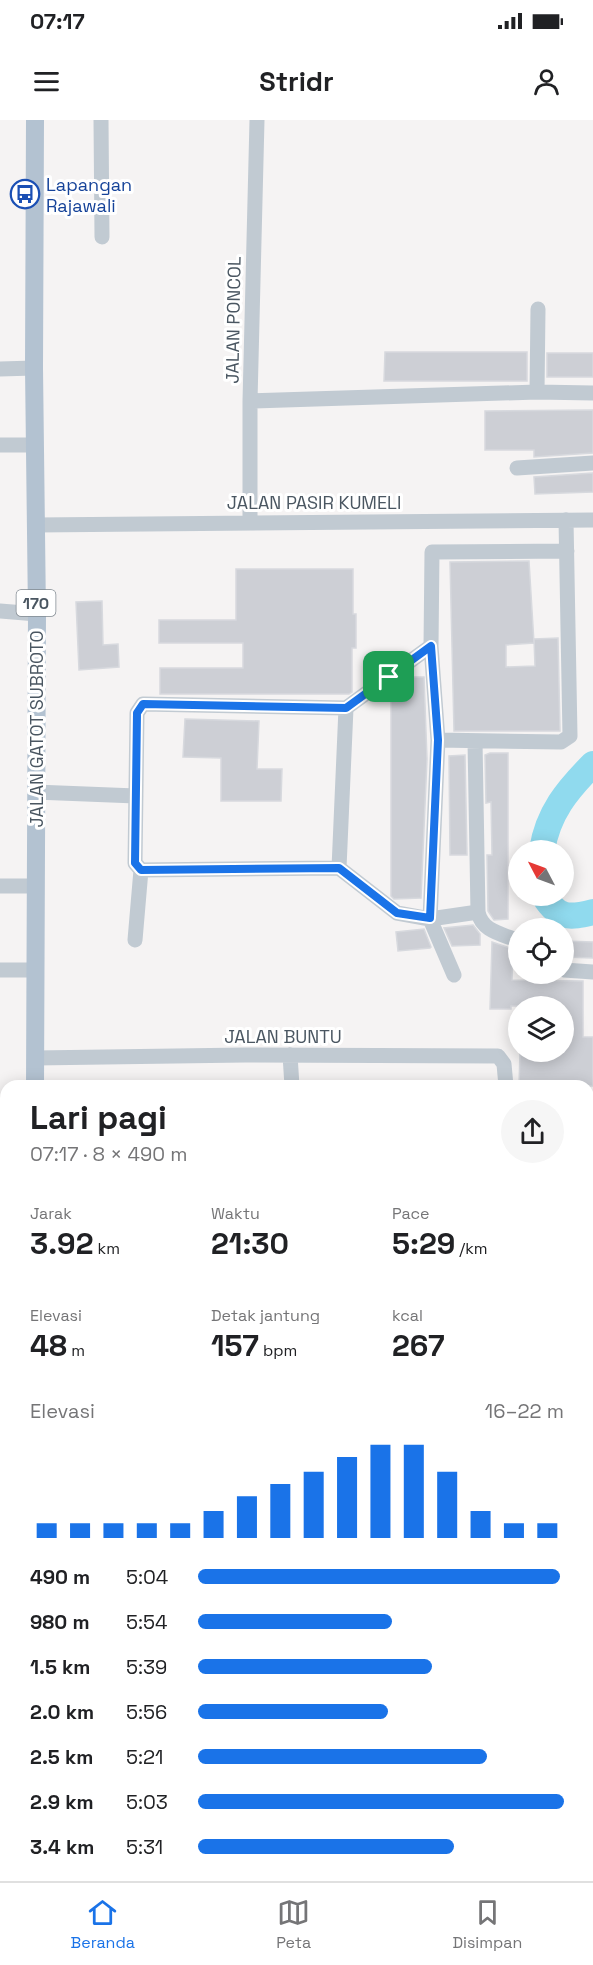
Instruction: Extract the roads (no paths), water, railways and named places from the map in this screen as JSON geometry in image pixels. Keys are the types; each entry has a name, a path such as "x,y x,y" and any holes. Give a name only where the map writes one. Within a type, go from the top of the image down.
{"main road":[{"name":"JALAN GATOT SUBROTO","path":"35,120 34,368 37,614 35,1080"}],"street":[{"path":"101,120 102,237"},
{"name":"JALAN PONCOL","path":"250,522 250,401 257,120"},
{"path":"537,393 538,309"},
{"path":"0,369 34,368"},
{"path":"250,401 593,393"},
{"path":"0,446 35,445"},
{"path":"517,468 593,463"},
{"path":"438,740 561,742 570,736 566,520"},
{"name":"JALAN PASIR KUMELI","path":"36,525 593,520"},
{"path":"454,975 430,918 438,740 431,646 432,552 567,551"},
{"path":"0,611 37,614"},
{"path":"135,940 141,870 135,863 137,713 143,704 346,708 431,646"},
{"path":"339,868 346,708"},
{"path":"475,741 479,918 489,929 508,937"},
{"path":"35,792 136,796"},
{"path":"141,870 339,868 397,913 430,918 478,912"},
{"path":"0,886 35,886"},
{"path":"0,970 35,970"},
{"path":"574,971 593,972"},
{"path":"290,1055 292,1080"},
{"name":"JALAN BUNTU","path":"35,1058 290,1055 498,1056 504,1064 505,1080"}],"waterway":[{"path":"544,840 560,803 593,764"},
{"path":"551,906 559,913 571,916 593,912"}],"place":[{"name":"Lapangan Rajawali","path":"25,194"}]}
